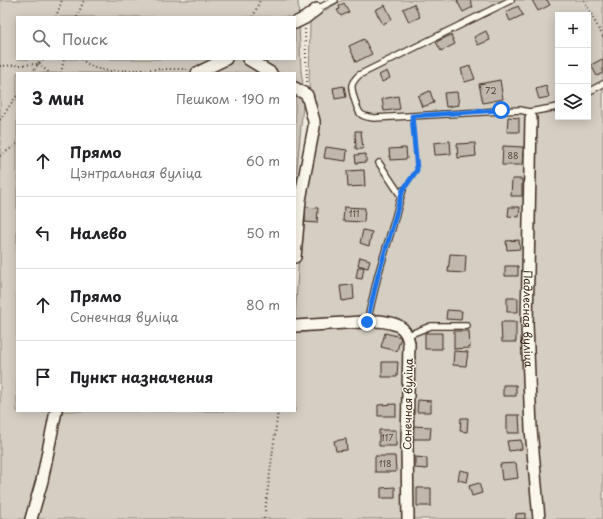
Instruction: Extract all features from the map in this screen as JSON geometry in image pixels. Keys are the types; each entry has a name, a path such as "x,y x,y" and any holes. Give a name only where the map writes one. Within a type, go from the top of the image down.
{"street":[{"path":"296,22 317,9"},
{"path":"201,72 224,60"},
{"path":"250,60 268,72"},
{"path":"296,89 307,95 314,121 300,200 296,246"},
{"name":"Падлесная вуліца","path":"530,115 527,324 531,429 539,519"},
{"path":"296,326 379,321 392,323 403,328 408,335"},
{"name":"Сонечная вуліца","path":"408,335 408,519"},
{"path":"31,519 42,481 56,412"}],"lane":[{"path":"317,9 335,0"},
{"path":"511,0 360,75 354,80 351,87 357,108 360,114 374,118 501,110 520,110 530,115 555,108"},
{"path":"591,90 603,84"},
{"path":"367,322 378,275 402,193 379,163"},
{"path":"408,335 431,326 467,326"}],"path":[{"path":"56,16 62,0"},
{"path":"77,16 84,0"},
{"path":"253,16 260,0"},
{"path":"584,0 603,37"},
{"path":"305,18 307,95"},
{"path":"33,72 40,60"},
{"path":"0,66 38,64 44,60"},
{"path":"61,72 64,60"},
{"path":"82,60 95,68 108,71 168,68 201,72"},
{"path":"38,64 49,72"},
{"path":"0,120 16,96"},
{"path":"402,193 417,170 412,116"},
{"path":"0,156 16,145"},
{"path":"264,519 278,412"}],"shaded area":[{"path":"0,0 298,0 301,70 304,94 296,179 296,72 16,72 16,412 296,412 296,332 307,332 296,322 302,202 320,125 309,94 310,19 343,0 603,0 603,519 0,519"}],"building":[{"path":"470,0 473,7 463,12 457,1"},
{"path":"532,0 547,0 550,5 538,11"},
{"path":"344,3 349,12 341,16 337,10 340,9 339,6"},
{"path":"414,4 420,17 409,22 403,9"},
{"path":"385,5 392,19 383,24 375,10"},
{"path":"518,6 523,15 510,21 506,12"},
{"path":"486,31 490,40 478,45 474,37"},
{"path":"451,35 455,44 441,51 436,42"},
{"path":"364,39 372,54 356,62 349,46"},
{"path":"602,59 603,73 597,76 591,65"},
{"path":"470,66 475,79 465,82 461,69"},
{"path":"387,71 390,78 382,82 379,75"},
{"path":"500,80 503,99 483,103 479,84"},
{"path":"344,86 346,97 335,99 333,88"},
{"path":"546,86 549,97 539,99 536,89"},
{"path":"430,91 434,103 422,107 418,96"},
{"path":"457,92 459,105 446,107 444,93"},
{"path":"398,96 400,109 384,111 382,99"},
{"path":"508,117 519,118 519,132 507,132"},
{"path":"355,131 361,131 363,149 356,149"},
{"path":"450,141 451,154 435,155 434,143"},
{"path":"475,143 476,156 458,158 457,144"},
{"path":"503,146 523,147 522,165 502,165"},
{"path":"326,147 347,150 346,161 324,158"},
{"path":"406,148 407,159 390,160 389,149"},
{"path":"366,154 366,162 356,163 355,155"},
{"path":"364,170 365,186 348,187 347,171"},
{"path":"512,179 522,179 522,196 511,196"},
{"path":"305,207 318,208 317,223 305,222"},
{"path":"344,207 365,208 364,222 343,221"},
{"path":"509,207 520,207 519,217 508,216"},
{"path":"363,230 372,232 369,246 360,243"},
{"path":"519,240 520,249 507,250 506,241"},
{"path":"450,254 466,255 465,273 448,272"},
{"path":"360,257 370,260 368,268 358,265"},
{"path":"505,266 518,266 518,276 505,276"},
{"path":"358,267 364,267 362,279 356,278"},
{"path":"353,285 354,299 342,301 340,286"},
{"path":"507,298 518,298 518,312 507,312"},
{"path":"447,310 462,311 461,320 446,319"},
{"path":"501,322 516,322 516,342 502,342"},
{"path":"454,331 469,331 470,348 454,349"},
{"path":"385,333 401,337 397,351 381,347"},
{"path":"425,333 442,333 442,349 425,349"},
{"path":"454,351 468,352 466,366 453,365"},
{"path":"382,362 398,362 397,377 382,377"},
{"path":"503,385 516,385 516,396 503,396"},
{"path":"418,400 431,401 431,412 417,412"},
{"path":"396,404 396,416 378,416 378,405"},
{"path":"507,415 519,415 520,433 507,433"},
{"path":"461,418 468,418 467,432 460,431"},
{"path":"413,426 431,427 430,439 413,439"},
{"path":"379,430 396,430 396,446 379,446"},
{"path":"346,439 347,450 336,451 334,441"},
{"path":"521,440 522,449 509,451 507,441"},
{"path":"375,456 395,456 396,472 375,472"},
{"path":"415,457 427,458 427,469 415,468"},
{"path":"516,463 518,478 502,480 500,464"},
{"path":"460,470 469,472 467,482 458,480"},
{"path":"479,483 482,493 472,496 469,486"},
{"path":"395,487 395,498 381,498 381,488"},
{"path":"417,488 431,488 431,506 417,506"},
{"path":"525,513 525,519 516,519 516,514"}],"route":[{"path":"367,322 369,319 378,275 401,196 403,190 417,170 412,116 501,110"}]}
